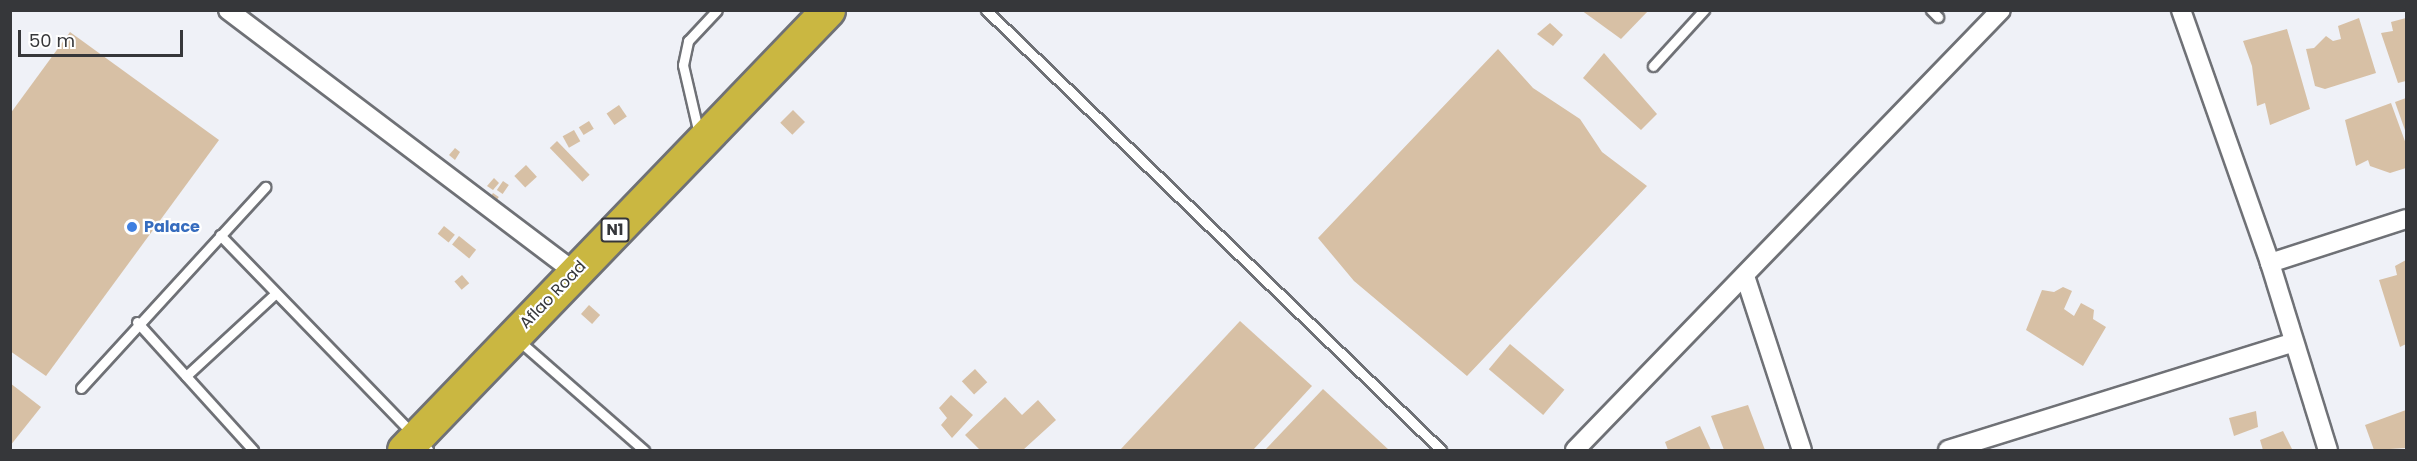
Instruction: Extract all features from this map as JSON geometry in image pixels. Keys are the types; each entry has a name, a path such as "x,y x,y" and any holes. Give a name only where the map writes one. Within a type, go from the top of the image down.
{"highway":[{"name":"Aflao Road","path":"416,446 513,336 828,10"}],"street":[{"path":"228,10 574,272"},
{"path":"1575,450 2001,10"},
{"path":"2181,10 2270,263 2328,450"},
{"path":"2270,263 2406,219"},
{"path":"1745,276 1802,450"},
{"path":"1948,450 2294,342"}],"lane":[{"path":"701,142 683,65 688,41 717,10"},
{"path":"986,10 1441,450"},
{"path":"1653,66 1704,10"},
{"path":"81,388 137,322 265,187"},
{"path":"220,234 416,446"},
{"path":"186,376 276,293"},
{"path":"137,322 253,450"},
{"path":"513,336 644,450"}],"building":[{"path":"1581,10 1649,10 1621,39"},
{"path":"2359,18 2376,73 2325,89 2315,86 2306,49 2314,48 2326,36 2333,41 2341,39 2338,26"},
{"path":"2406,18 2406,81 2398,83 2381,33 2393,31 2391,22"},
{"path":"1550,23 1563,35 1553,46 1537,34"},
{"path":"2287,29 2310,109 2270,125 2265,103 2257,106 2252,66 2243,41"},
{"path":"70,32 219,140 46,376 10,351 10,114"},
{"path":"1498,49 1533,88 1580,119 1602,152 1647,186 1467,376 1354,281 1318,238"},
{"path":"1604,53 1657,114 1641,130 1583,78"},
{"path":"2406,98 2406,133 2395,102"},
{"path":"2391,103 2406,144 2406,168 2390,173 2370,166 2368,160 2356,166 2345,120"},
{"path":"619,105 627,117 614,125 607,113"},
{"path":"793,110 805,122 792,135 780,123"},
{"path":"589,121 594,129 584,135 579,127"},
{"path":"574,130 580,141 569,148 563,136"},
{"path":"557,141 590,175 582,182 550,148"},
{"path":"455,148 460,152 455,160 449,155"},
{"path":"526,165 537,177 525,188 514,176"},
{"path":"494,178 499,183 493,190 487,186"},
{"path":"503,181 509,185 503,194 497,190"},
{"path":"493,193 499,197 495,203 489,199"},
{"path":"444,226 455,235 449,243 438,234"},
{"path":"459,236 476,250 469,258 452,245"},
{"path":"2406,260 2406,344 2400,347 2379,280 2397,275 2395,266"},
{"path":"462,275 469,283 462,290 454,282"},
{"path":"2063,287 2072,291 2064,309 2074,316 2081,303 2094,310 2093,319 2106,327 2083,366 2026,330 2042,290 2054,292"},
{"path":"589,305 600,315 592,324 581,314"},
{"path":"1240,321 1312,386 1253,450 1120,450"},
{"path":"1510,344 1564,390 1543,415 1489,369"},
{"path":"975,369 987,382 974,394 962,381"},
{"path":"10,383 41,407 10,446"},
{"path":"1323,389 1389,450 1265,450"},
{"path":"951,395 973,415 952,438 941,425 947,418 939,408"},
{"path":"1005,397 1022,415 1038,400 1056,420 1023,450 980,450 965,435"},
{"path":"1748,405 1765,450 1724,450 1711,416"},
{"path":"2406,410 2406,448 2374,450 2365,425"},
{"path":"2256,411 2258,427 2234,436 2229,418"},
{"path":"1700,426 1711,450 1668,450 1665,442"},
{"path":"2283,431 2292,449 2263,450 2260,440"}],"place":[{"name":"Palace","path":"132,227"}]}
